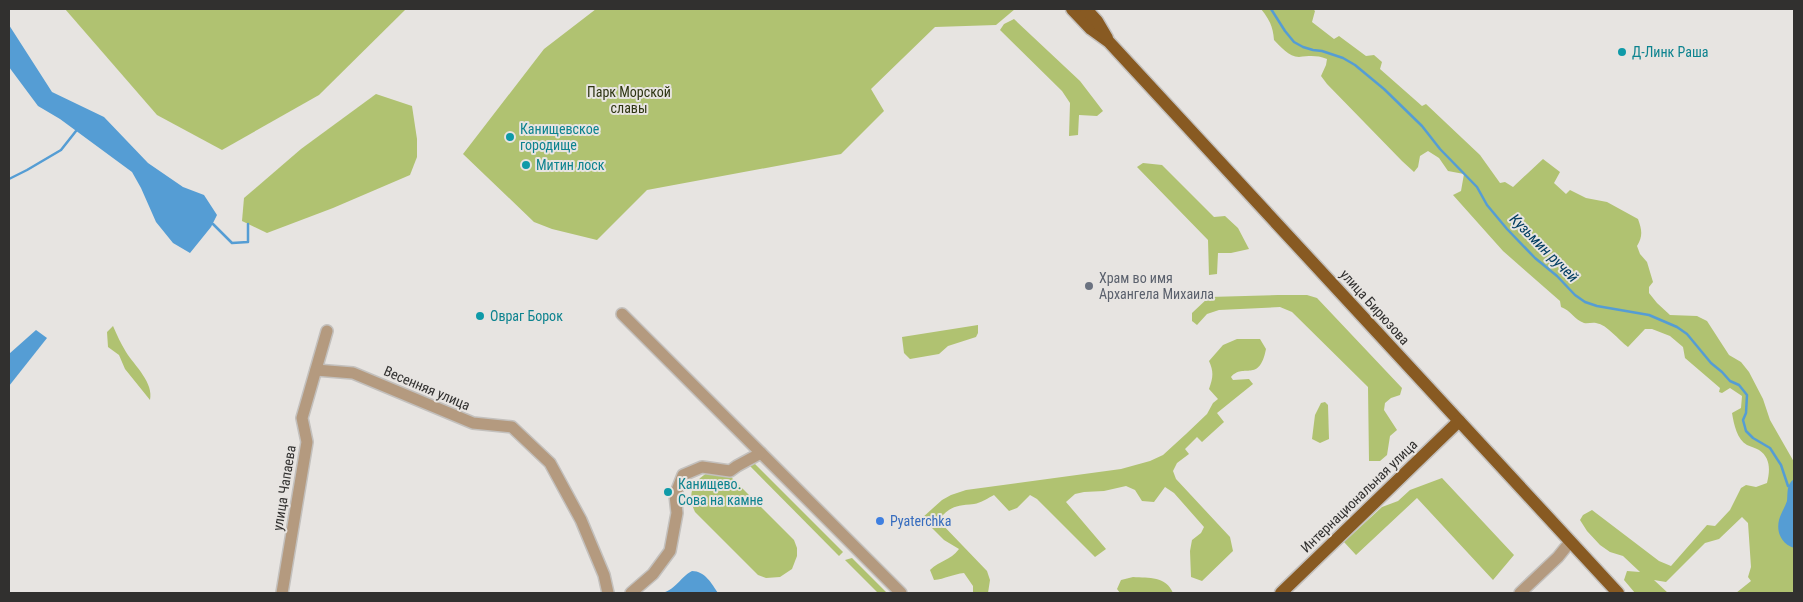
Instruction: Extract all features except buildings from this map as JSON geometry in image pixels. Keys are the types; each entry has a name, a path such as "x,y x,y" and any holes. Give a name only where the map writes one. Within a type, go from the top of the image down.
{"main road":[{"name":"улица Бирюзова","path":"1072,9 1091,28 1109,42 1618,593"},
{"name":"улица Бирюзова","path":"1086,9 1097,21 1109,42"},
{"name":"Интернациональная улица","path":"1281,593 1459,421"}],"street":[{"path":"622,314 901,593"},
{"name":"улица Чапаева","path":"282,593 307,442 302,418 327,331"},
{"name":"Весенняя улица","path":"316,370 353,373 473,423 512,426 550,463 581,520 604,575 608,593"},
{"path":"631,593 653,574 670,551 677,513 675,495 683,476 702,467 730,471 761,453"},
{"path":"1520,593 1558,557 1570,542"}],"green space":[{"path":"65,9 406,9 319,95 222,150 157,115"},
{"name":"Парк Морской славы","path":"596,9 1015,9 996,25 935,27 871,89 884,111 841,154 647,190 597,240 552,229 534,222 463,154 544,49"},
{"path":"1261,9 1313,9 1315,11 1312,22 1334,39 1339,36 1366,56 1374,55 1382,62 1380,69 1422,106 1426,104 1480,155 1500,183 1505,182 1513,187 1543,159 1560,172 1554,183 1566,194 1570,190 1586,198 1607,202 1638,219 1641,233 1637,246 1640,254 1647,262 1653,282 1649,287 1649,293 1670,315 1697,316 1707,321 1729,355 1741,362 1749,372 1763,399 1770,420 1794,462 1794,591 1791,593 1736,593 1751,581 1748,577 1751,567 1748,523 1742,517 1719,539 1705,543 1666,582 1654,580 1668,593 1635,593 1624,580 1627,571 1640,572 1623,556 1610,552 1600,545 1580,520 1583,515 1592,510 1659,561 1671,566 1707,525 1715,526 1730,510 1741,488 1746,485 1756,487 1767,483 1769,469 1766,457 1759,450 1747,445 1738,435 1735,427 1732,413 1741,408 1742,396 1730,388 1722,393 1719,392 1720,388 1685,358 1683,347 1670,336 1652,329 1645,329 1628,347 1600,324 1581,322 1561,307 1560,301 1503,251 1453,195 1461,191 1464,174 1448,171 1439,158 1428,151 1420,156 1418,167 1414,172 1327,84 1321,76 1327,59 1316,56 1295,57 1285,51 1274,40 1270,23"},
{"path":"1014,19 1080,81 1103,111 1097,116 1079,115 1078,135 1069,136 1070,103 1062,91 1000,30 1004,24"},
{"path":"376,94 412,106 417,139 417,157 410,175 333,208 267,233 242,221 244,198 301,149"},
{"path":"1143,163 1162,165 1214,217 1225,216 1238,228 1249,249 1231,253 1218,253 1217,274 1209,275 1208,240 1137,167"},
{"path":"1307,295 1317,298 1402,388 1400,395 1391,398 1385,403 1384,410 1397,430 1390,436 1387,455 1380,461 1369,461 1368,387 1292,312 1280,307 1219,310 1207,314 1197,325 1192,321 1192,313 1209,297"},
{"path":"978,325 976,337 948,346 939,354 910,359 904,353 902,337"},
{"path":"113,326 126,352 147,381 150,400 125,369 119,355 108,347 107,332"},
{"path":"1237,339 1260,339 1266,349 1259,366 1255,369 1241,371 1231,377 1233,380 1249,379 1253,384 1217,413 1224,422 1202,442 1197,437 1185,449 1189,454 1177,463 1173,471 1176,479 1230,537 1233,551 1202,581 1191,577 1190,551 1192,540 1201,533 1204,527 1174,493 1165,487 1154,502 1142,501 1135,490 1126,486 1104,491 1075,494 1066,502 1106,549 1095,557 1037,499 1030,495 1017,508 1009,511 994,495 982,502 951,509 938,520 987,571 990,580 988,593 973,593 973,586 964,573 934,580 930,570 952,556 959,549 944,540 922,518 942,500 966,490 1121,469 1150,461 1163,455 1207,414 1213,403 1218,399 1209,389 1212,368 1209,361 1223,345"},
{"path":"1325,402 1328,405 1329,439 1320,443 1312,439 1315,415 1321,403"},
{"path":"748,457 843,552 839,556 745,461"},
{"path":"707,473 729,475 794,540 797,556 792,569 780,577 766,578 758,575 695,512 691,500 692,490 698,480"},
{"path":"1442,478 1514,555 1493,580 1417,498 1356,555 1344,542 1382,507 1398,501 1410,490"},
{"path":"852,558 887,593 878,593 845,560"},
{"path":"1133,577 1151,578 1166,583 1173,593 1120,593 1117,589 1121,580"}],"water":[{"path":"9,25 52,92 104,117 148,163 183,187 204,195 217,215 211,227 190,253 173,243 156,222 132,172 60,119 38,106 9,67"},
{"path":"36,330 47,338 9,386 9,354"},
{"path":"1794,479 1794,548 1783,541 1779,534 1778,525 1787,501 1789,486"},
{"path":"692,571 701,573 711,582 718,593 662,593 671,589"}],"waterway":[{"name":"Кузьмин ручей","path":"1271,9 1294,42 1303,47 1343,58 1355,65 1384,89 1422,126 1440,149 1477,187 1487,205 1507,229 1575,295 1585,302 1597,306 1649,315 1677,327 1687,334 1711,363 1730,381 1739,385 1747,395 1746,413 1743,420 1746,431 1753,438 1770,448 1781,465 1788,486"},
{"path":"9,179 61,150 76,131"},
{"path":"213,224 232,243 248,242 248,224"}],"place":[{"name":"Д-Линк Раша","path":"1622,52"},
{"name":"Канищевское городище","path":"510,137"},
{"name":"Митин лоск","path":"526,165"},
{"name":"Храм во имя Архангела Михаила","path":"1089,286"},
{"name":"Овраг Борок","path":"480,316"},
{"name":"Канищево. Сова на камне","path":"668,492"},
{"name":"Pyaterchka","path":"880,521"}]}
